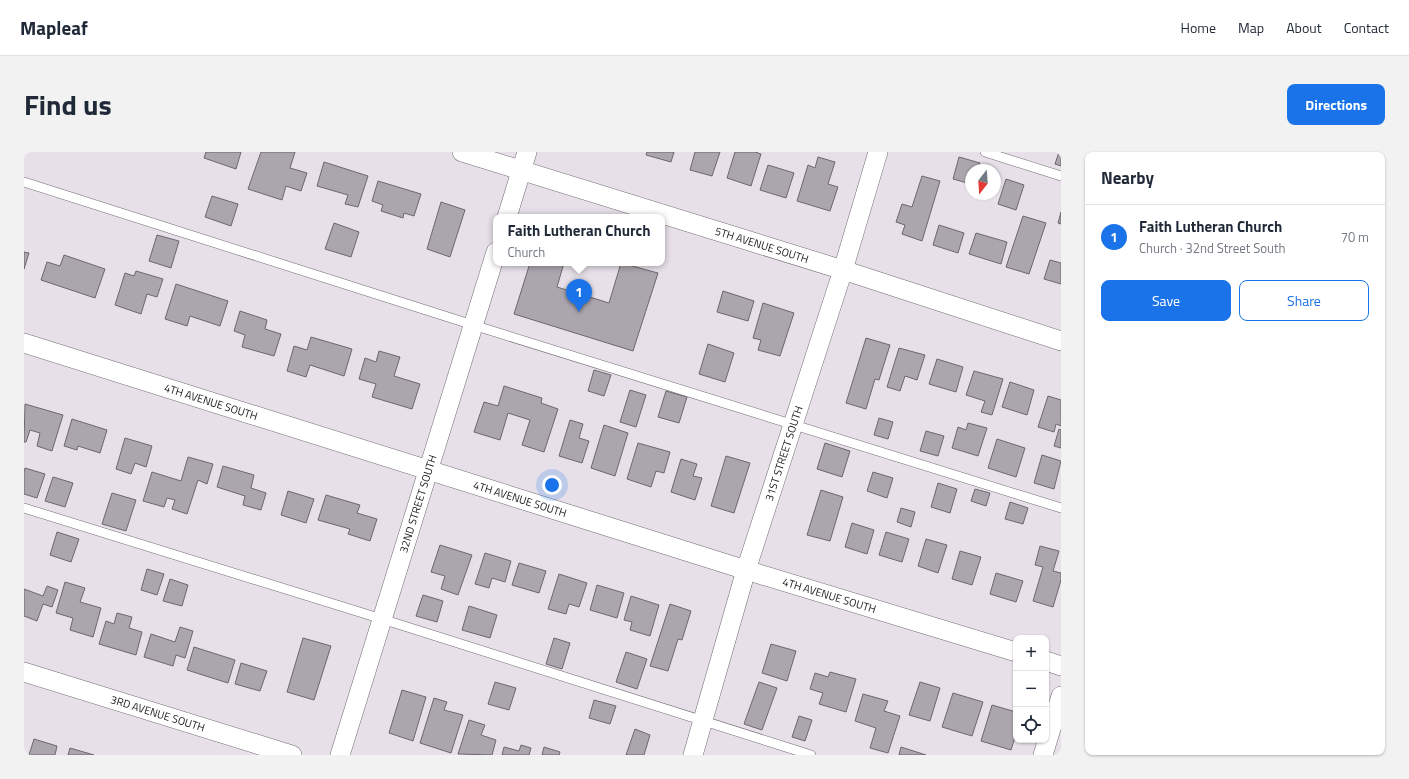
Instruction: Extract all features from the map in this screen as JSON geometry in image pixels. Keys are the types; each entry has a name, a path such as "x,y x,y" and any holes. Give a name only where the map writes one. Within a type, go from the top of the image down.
{"street":[{"name":"5TH AVENUE SOUTH","path":"462,152 663,214"},
{"path":"508,214 527,152"},
{"name":"31ST STREET SOUTH","path":"693,755 746,570 843,270 878,152"},
{"name":"5TH AVENUE SOUTH","path":"665,215 843,270 1061,341"},
{"name":"32ND STREET SOUTH","path":"340,755 493,262"},
{"name":"4TH AVENUE SOUTH","path":"24,343 428,471 1013,651"},
{"path":"1049,662 1061,666"},
{"name":"3RD AVENUE SOUTH","path":"24,672 292,755"},
{"path":"1043,755 1061,696"}],"lane":[{"path":"985,152 1061,176"},
{"path":"24,182 1061,508"},
{"path":"24,508 382,619 811,755"}],"building":[{"path":"206,152 241,152 236,169 204,158"},
{"path":"261,152 295,152 290,168 307,173 301,191 286,186 282,200 248,189"},
{"path":"647,152 674,152 671,162 646,155"},
{"path":"695,152 720,152 712,176 690,170"},
{"path":"735,152 755,152 761,154 751,186 727,178"},
{"path":"1059,152 1061,152 1061,166 1055,164"},
{"path":"818,157 835,162 828,184 838,187 830,211 797,201 808,165 815,168"},
{"path":"959,157 980,163 965,164 965,182 953,179"},
{"path":"324,162 368,176 358,207 345,204 348,195 317,186"},
{"path":"768,165 794,173 786,198 760,190"},
{"path":"922,176 940,181 922,241 902,234 905,225 896,222 902,204 912,207"},
{"path":"1006,179 1024,185 1016,210 998,204 999,200 1001,200 1001,195"},
{"path":"378,181 421,194 414,216 404,213 403,218 381,211 383,205 372,201"},
{"path":"212,196 238,204 231,226 205,217"},
{"path":"441,202 465,210 450,257 427,249"},
{"path":"1061,212 1061,224 1058,223"},
{"path":"1023,216 1046,223 1029,274 1006,267"},
{"path":"334,223 359,232 351,257 325,249"},
{"path":"939,225 964,233 958,253 933,245"},
{"path":"976,233 1007,242 1001,264 969,254"},
{"path":"157,235 179,241 171,268 149,261"},
{"path":"24,252 29,253 24,269"},
{"path":"64,255 105,269 95,298 41,280 47,262 60,266"},
{"path":"1050,260 1061,263 1061,284 1044,279"},
{"path":"529,266 563,266 557,287 609,303 620,266 632,266 658,273 633,351 514,314"},
{"path":"136,271 163,279 157,297 147,294 141,314 115,305 125,273 134,276"},
{"path":"176,284 228,301 220,326 190,316 187,326 165,319"},
{"path":"723,291 754,301 748,321 717,312"},
{"path":"763,303 794,313 780,356 758,350 761,340 753,338"},
{"path":"240,311 267,320 265,329 281,334 274,356 242,347 245,335 234,331"},
{"path":"311,337 352,349 344,376 310,365 306,377 287,371 294,346 307,350"},
{"path":"866,338 890,345 879,380 875,379 866,409 846,403"},
{"path":"708,344 734,353 725,382 699,374"},
{"path":"899,348 925,355 917,380 905,376 900,391 887,387"},
{"path":"379,351 400,357 394,376 420,384 412,409 372,397 376,384 359,379 365,358 376,362"},
{"path":"937,359 963,367 956,392 929,384"},
{"path":"594,370 611,375 604,396 588,391"},
{"path":"974,371 1003,379 992,415 981,412 985,401 966,395"},
{"path":"1010,382 1034,390 1027,415 1002,407"},
{"path":"504,386 542,398 541,403 558,409 544,452 522,445 530,420 508,413 500,440 474,432 484,402 498,406"},
{"path":"630,390 646,395 636,427 620,422"},
{"path":"666,391 687,397 679,423 658,417"},
{"path":"1048,396 1061,400 1061,426 1056,424 1054,432 1038,427"},
{"path":"25,404 63,415 52,451 37,446 40,433 30,430 26,442 24,442"},
{"path":"879,418 893,422 888,439 874,435"},
{"path":"72,419 107,430 100,453 78,446 77,450 64,446"},
{"path":"570,420 583,424 579,438 589,441 582,463 559,456"},
{"path":"968,423 987,428 978,456 952,448 958,427 966,430"},
{"path":"604,425 628,433 615,476 591,468"},
{"path":"1059,429 1061,430 1061,448 1054,446"},
{"path":"926,431 944,436 938,456 920,451"},
{"path":"125,438 152,446 146,467 135,463 131,474 116,469"},
{"path":"997,439 1025,448 1016,477 988,468"},
{"path":"638,443 670,452 664,473 656,471 651,487 627,479"},
{"path":"825,443 850,451 842,477 817,469"},
{"path":"1042,455 1061,461 1054,489 1034,483"},
{"path":"726,456 750,463 734,513 711,506"},
{"path":"188,457 213,464 207,484 198,480 187,514 172,509 175,500 167,498 164,507 143,501 152,472 181,481"},
{"path":"681,459 697,464 693,476 702,478 695,500 671,492"},
{"path":"223,466 254,475 251,488 266,493 261,510 243,505 245,496 217,487"},
{"path":"25,468 45,474 37,498 24,494"},
{"path":"873,472 893,478 887,498 867,491"},
{"path":"53,477 73,483 65,507 45,501"},
{"path":"938,483 957,489 950,513 931,507"},
{"path":"975,489 990,493 986,506 971,501"},
{"path":"821,490 843,497 830,541 807,535"},
{"path":"288,491 314,499 306,523 281,515"},
{"path":"112,493 136,500 126,531 102,524"},
{"path":"326,495 360,505 357,513 377,519 370,541 348,534 350,529 318,520"},
{"path":"1010,502 1028,508 1023,524 1005,519"},
{"path":"901,508 915,512 911,527 897,522"},
{"path":"852,523 874,530 867,554 845,547"},
{"path":"57,532 79,539 71,562 50,555"},
{"path":"886,532 909,539 902,562 879,555"},
{"path":"926,539 947,545 938,573 918,566"},
{"path":"440,545 472,555 458,595 441,589 445,576 431,572"},
{"path":"1040,546 1059,551 1053,571 1061,573 1061,580 1053,607 1033,601 1043,567 1035,565"},
{"path":"960,551 981,557 972,585 952,579"},
{"path":"485,553 511,561 505,582 492,578 489,588 475,584"},
{"path":"519,563 546,571 539,593 512,585"},
{"path":"147,569 164,574 157,595 141,590"},
{"path":"996,573 1023,581 1016,602 990,594"},
{"path":"559,574 587,583 579,607 569,604 566,614 548,609"},
{"path":"170,579 188,585 182,606 163,601"},
{"path":"65,582 85,588 80,602 101,608 93,637 70,630 73,618 56,613"},
{"path":"597,585 624,593 617,618 590,610"},
{"path":"47,586 58,590 52,607 43,604 37,621 24,616 24,589 43,596"},
{"path":"423,595 443,601 437,622 416,616"},
{"path":"631,596 659,605 650,636 630,630 632,622 624,620"},
{"path":"670,604 691,611 682,640 678,639 668,671 650,666"},
{"path":"469,606 497,615 490,638 462,630"},
{"path":"117,613 132,617 129,628 142,632 136,655 99,644 106,621 114,624"},
{"path":"180,627 193,631 185,658 176,655 173,666 144,657 151,634 175,642"},
{"path":"303,638 331,646 314,700 287,692"},
{"path":"554,638 570,643 562,669 546,664"},
{"path":"771,644 796,651 787,681 762,673"},
{"path":"194,647 235,660 228,683 187,670"},
{"path":"626,652 647,659 637,689 616,682"},
{"path":"241,663 267,671 260,691 235,684"},
{"path":"830,672 856,679 846,712 819,704 823,693 810,689 815,673 828,677"},
{"path":"495,682 516,688 509,710 488,704"},
{"path":"759,682 777,688 762,730 744,724"},
{"path":"920,682 940,688 930,721 909,715"},
{"path":"402,690 426,697 413,741 389,733"},
{"path":"953,693 983,702 972,736 942,727"},
{"path":"863,694 888,701 884,711 900,716 888,753 870,748 876,728 855,721"},
{"path":"434,698 447,702 444,710 463,715 451,753 420,743"},
{"path":"594,700 616,706 610,724 589,718"},
{"path":"992,705 1013,711 1013,743 1011,750 981,741"},
{"path":"799,716 812,720 805,741 792,737"},
{"path":"469,720 485,725 481,735 496,740 492,755 458,754"},
{"path":"635,729 650,735 644,755 626,755"},
{"path":"34,739 57,746 55,755 29,755"},
{"path":"521,745 531,748 529,755 502,755 504,747 519,751"},
{"path":"544,747 560,752 559,755 542,755"},
{"path":"901,747 926,755 899,755"},
{"path":"70,748 94,755 68,755"}],"place":[{"name":"Faith Lutheran Church","path":"579,312"}]}
